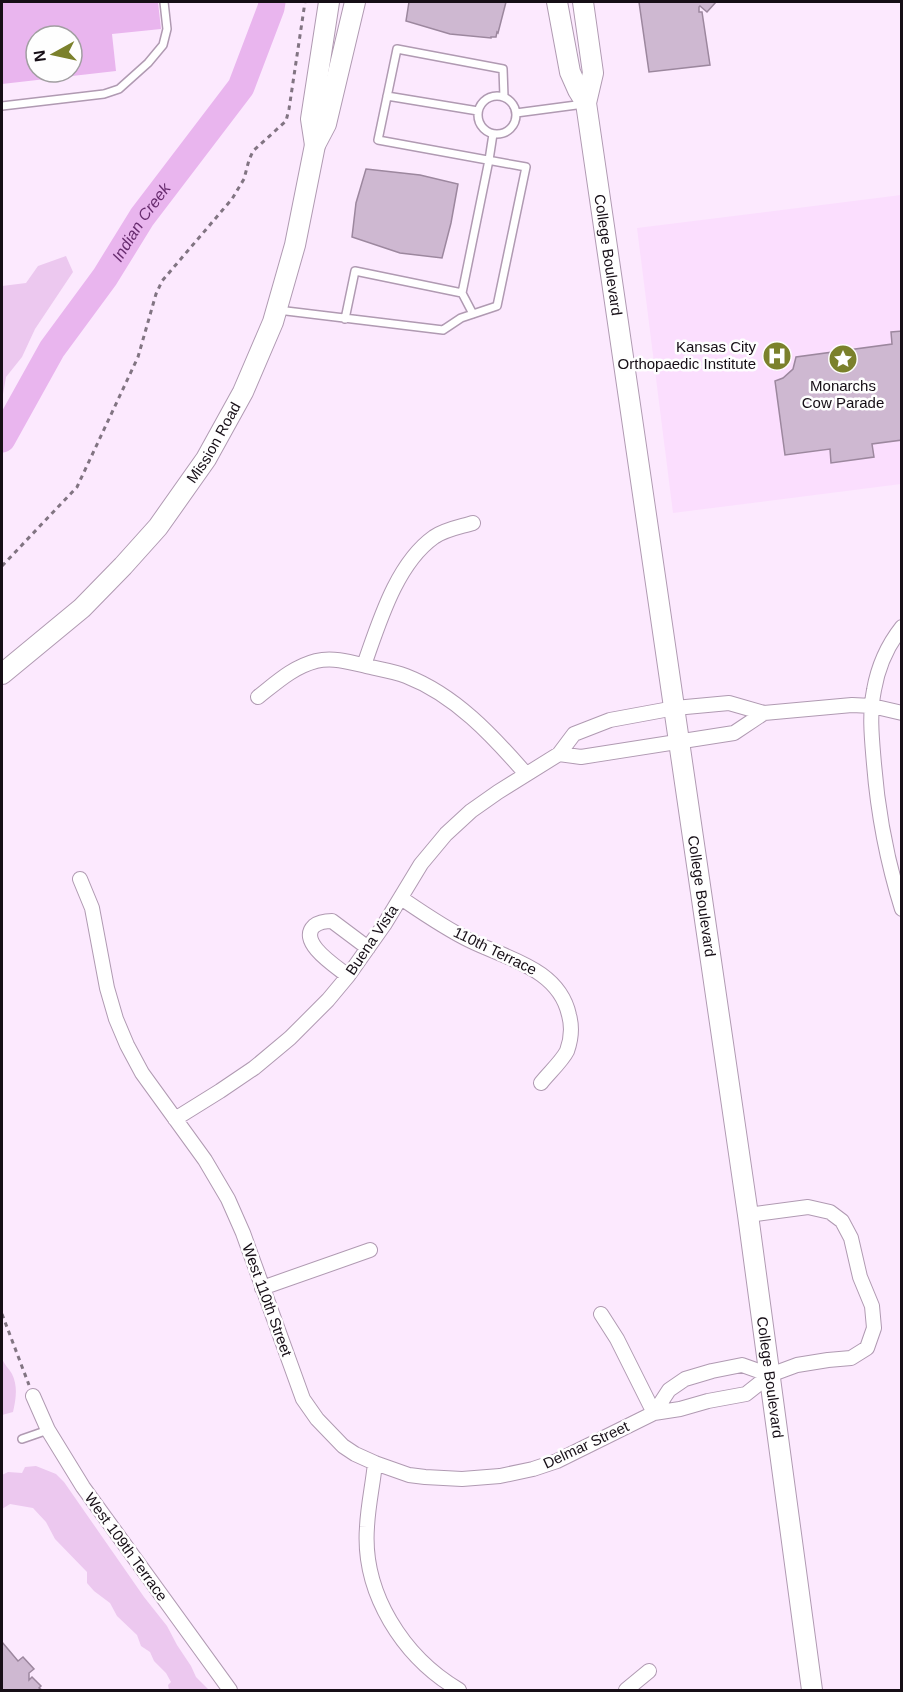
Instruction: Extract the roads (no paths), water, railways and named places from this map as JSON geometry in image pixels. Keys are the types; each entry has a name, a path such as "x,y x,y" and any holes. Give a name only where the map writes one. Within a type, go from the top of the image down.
{"main road":[{"name":"Mission Road","path":"315,145 311,119 329,2"},
{"name":"Mission Road","path":"2,674 82,608 123,566 170,511 206,459 243,392 273,322 295,245 315,145 326,124 355,2"},
{"name":"College Boulevard","path":"557,2 570,72 586,104"},
{"name":"College Boulevard","path":"583,2 593,73 586,104 748,1215 812,1690"}],"street":[{"path":"364,665 383,612 408,565 434,537 450,529 473,523"},
{"path":"902,627 890,642 881,665 872,706 877,803 890,871 902,909"},
{"path":"258,697 292,670 316,661 331,659 405,676 440,694 467,712 507,751 526,774"},
{"name":"Buena Vista","path":"174,1119 254,1068 290,1038 348,976 384,925 421,864 446,834 471,811 559,754 573,734 610,720 675,708 729,703 764,713"},
{"path":"559,754 581,758 734,733 764,713 837,705 872,706 902,713"},
{"name":"West 110th Street","path":"80,879 92,908 107,987 116,1019 127,1045 142,1073 205,1160 228,1199 243,1233 303,1399 317,1419 343,1446 375,1463"},
{"name":"110th Terrace","path":"401,898 468,940 544,975 558,988 567,1005 571,1023 570,1039 566,1052 541,1083"},
{"path":"348,976 314,947 310,939 310,933 314,927 332,921 368,948"},
{"path":"748,1215 808,1207 830,1212 842,1221 851,1238 860,1277 872,1306 874,1328 867,1348 851,1358 798,1365 770,1375"},
{"path":"262,1288 370,1250"},
{"path":"601,1314 617,1339 654,1413"},
{"name":"Delmar Street","path":"654,1413 669,1390 685,1379 742,1365 770,1375"},
{"name":"Delmar Street","path":"375,1463 409,1475 462,1479 500,1476 532,1469 557,1461 654,1413 746,1394 770,1375"},
{"name":"West 109th Terrace","path":"33,1396 48,1430 83,1487 231,1690"},
{"path":"375,1463 367,1528 368,1556 374,1584 384,1610 413,1653 437,1676 459,1690"},
{"path":"626,1690 649,1671"}],"lane":[{"path":"2,106 104,94 119,89 148,63 163,45 167,29 164,2"},
{"path":"276,310 442,330 461,318 497,306 526,167 378,140 397,49 503,69 504,97"},
{"path":"387,96 478,111"},
{"path":"498,96 504,97 510,101 516,112 516,119 510,130 499,135 493,134 482,128 478,111 485,100 498,96"},
{"path":"516,112 586,104"},
{"path":"473,314 462,293 493,134"},
{"path":"345,318 354,271 462,293"},
{"path":"22,1439 48,1430"}],"waterway":[{"name":"Indian Creek","path":"2,439 52,349 105,277 142,217 241,87 272,2"}],"place":[{"name":"Kansas City Orthopaedic Institute","path":"777,356"},
{"name":"Monarchs Cow Parade","path":"843,359"}]}
